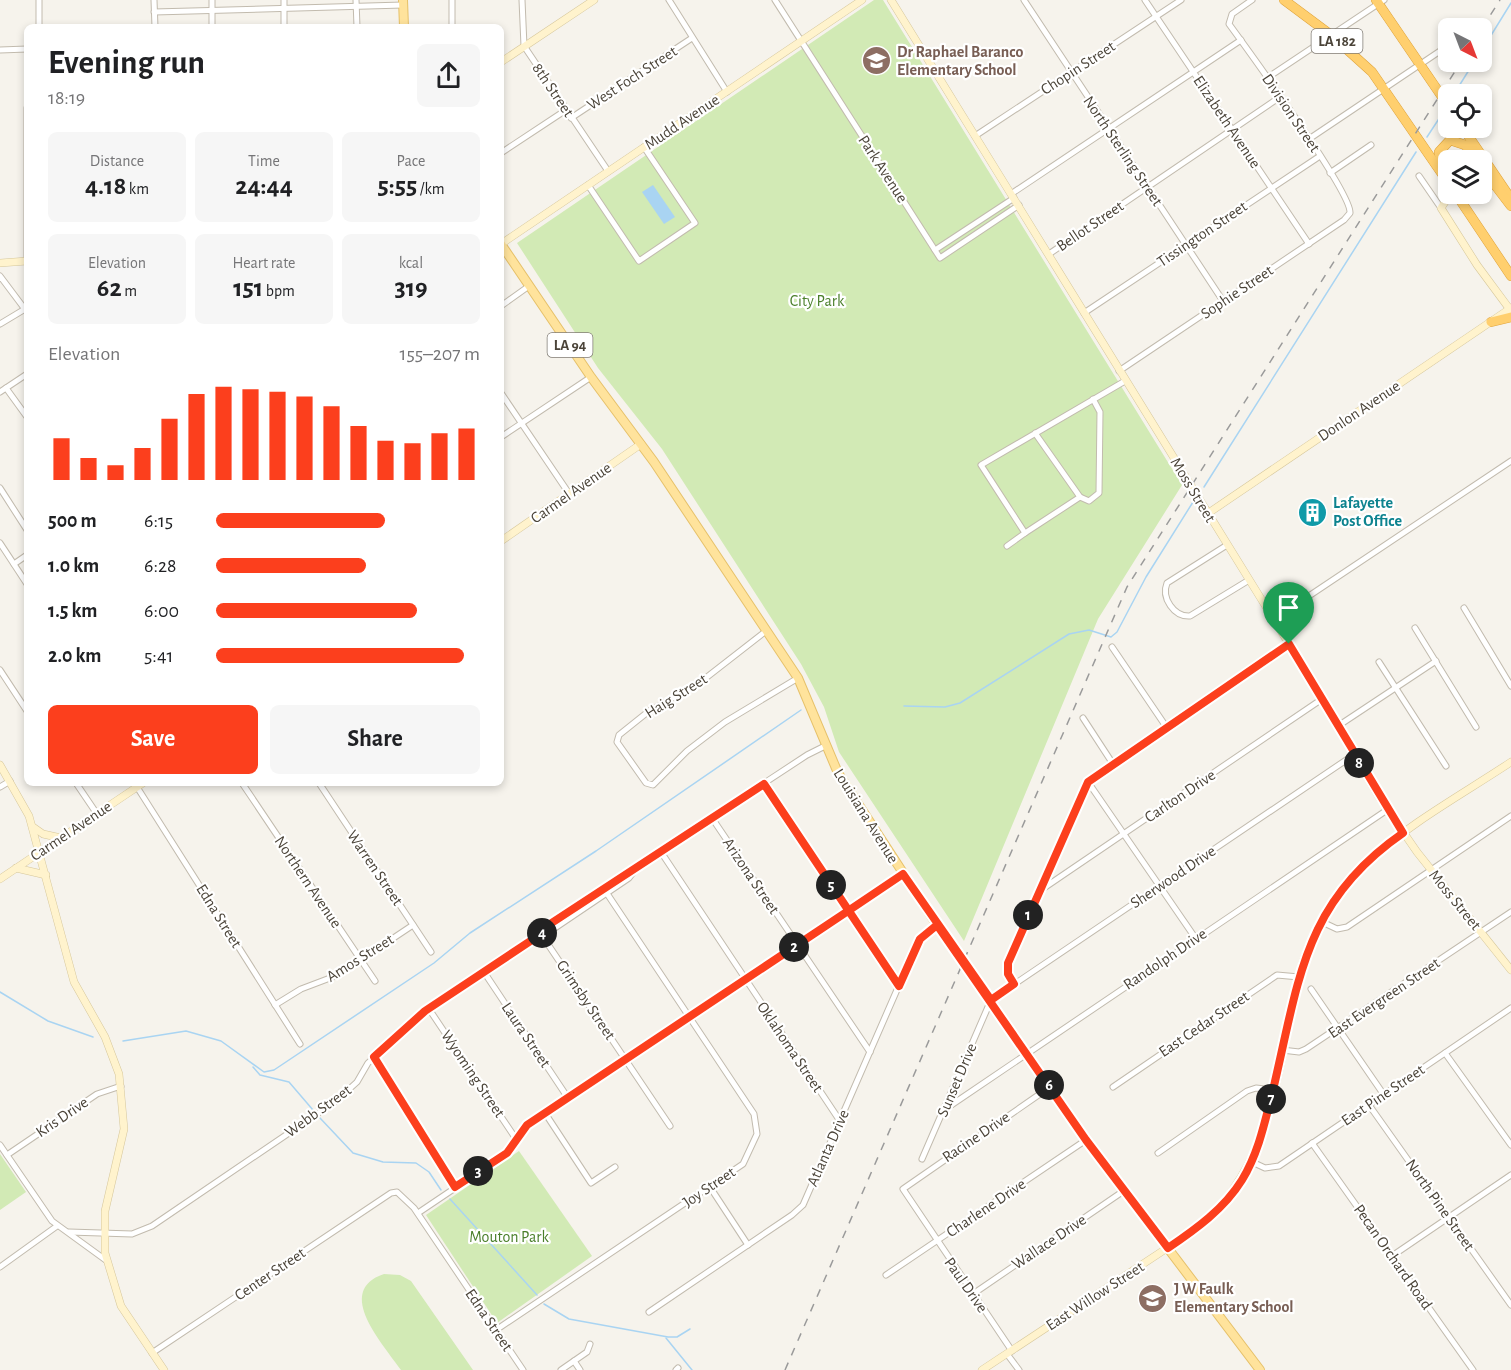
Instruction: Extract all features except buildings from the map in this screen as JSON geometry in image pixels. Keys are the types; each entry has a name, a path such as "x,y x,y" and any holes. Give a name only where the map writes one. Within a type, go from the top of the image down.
{"highway":[{"name":"LA 182","path":"1284,0 1331,35 1372,72 1438,168"},
{"path":"1379,1 1438,90"},
{"path":"1470,138 1511,199"},
{"path":"1440,150 1445,143 1461,141 1469,150"},
{"path":"1492,181 1511,206"},
{"path":"1463,204 1511,276"},
{"path":"1486,239 1511,265"},
{"path":"1491,322 1511,311"}],"main road":[{"path":"504,60 594,0"},
{"name":"Mudd Avenue","path":"504,242 862,0"},
{"name":"Moss Street","path":"891,0 1289,644 1387,810 1431,871 1511,970"},
{"path":"403,2 404,24"},
{"path":"1444,204 1441,208 1477,265 1511,311"},
{"name":"Louisiana Avenue","path":"504,248 591,376 641,444 798,678 812,708 825,746 845,786 937,925 1086,1140 1260,1370"},
{"path":"0,263 24,260"},
{"name":"Donlon Avenue","path":"1207,514 1491,322"},
{"name":"Carmel Avenue","path":"504,539 641,444"},
{"name":"East Willow Street","path":"982,1370 1168,1248 1213,1215 1241,1182 1261,1139 1299,977 1320,921 1355,872 1403,833 1511,762"},
{"path":"0,765 32,826 74,982 105,1037 121,1086 123,1136 107,1198 104,1235 107,1261 121,1306 164,1370"},
{"name":"Carmel Avenue","path":"0,879 139,786"},
{"path":"32,826 44,834 60,838"},
{"path":"16,868 46,875"}],"street":[{"path":"39,0 39,24"},
{"path":"154,0 154,24"},
{"path":"212,0 212,24"},
{"path":"284,0 284,24"},
{"path":"452,0 452,24"},
{"name":"8th Street","path":"522,0 524,46 608,171"},
{"path":"669,0 727,92"},
{"name":"Park Avenue","path":"776,0 935,250"},
{"name":"North Sterling Street","path":"1024,0 1223,301"},
{"name":"Elizabeth Avenue","path":"1145,0 1309,244"},
{"name":"Chopin Street","path":"975,136 1181,0"},
{"name":"Division Street","path":"1252,0 1229,18 1229,24 1309,139 1351,211"},
{"path":"1267,78 1379,1"},
{"path":"154,12 403,2"},
{"path":"357,3 357,24"},
{"name":"West Foch Street","path":"571,118 692,38"},
{"path":"1018,205 940,258 935,250 1108,129 1241,40"},
{"path":"0,50 24,49"},
{"path":"1309,139 1438,52"},
{"name":"Bellot Street","path":"1049,254 1280,97"},
{"name":"West Foch Street","path":"504,151 566,110"},
{"path":"1330,173 1371,146"},
{"path":"588,185 639,261 695,223 644,147"},
{"name":"Tissington Street","path":"1084,313 1320,156"},
{"path":"1419,176 1441,208"},
{"name":"Sophie Street","path":"1119,371 1344,220 1351,211"},
{"path":"0,276 24,308"},
{"path":"504,304 529,286"},
{"path":"0,324 24,312"},
{"path":"0,392 24,376"},
{"path":"504,435 591,376"},
{"path":"1025,533 981,465 1125,381"},
{"path":"6,388 24,413"},
{"path":"504,397 570,495"},
{"path":"1035,433 1080,497 1089,501 1099,493 1100,412 1093,399"},
{"path":"1273,620 1511,461"},
{"path":"0,488 24,525"},
{"path":"1006,546 1080,497"},
{"path":"0,543 24,579"},
{"path":"1227,545 1167,584 1165,595 1174,610 1182,616 1190,616 1249,580"},
{"path":"14,564 24,557"},
{"path":"1464,608 1511,686"},
{"path":"1415,628 1476,726"},
{"name":"Haig Street","path":"766,631 698,684 649,711 616,740 646,783 653,785 687,751 716,729 798,678"},
{"path":"1014,984 1008,974 1008,963 1037,892 1088,782 1289,644"},
{"path":"1112,647 1167,728"},
{"path":"1338,726 1436,661"},
{"path":"1379,662 1446,766"},
{"path":"0,670 24,706"},
{"name":"Carlton Drive","path":"1037,892 1322,699"},
{"path":"1083,718 1113,764"},
{"name":"Webb Street","path":"69,1232 104,1235 137,1233 152,1226 331,1105 357,1082 374,1057 429,1009 541,934 550,924 605,891 712,818 825,746"},
{"name":"Sherwood Drive","path":"991,1000 1355,754"},
{"path":"0,788 10,781"},
{"path":"1088,782 1196,939"},
{"path":"764,784 899,986"},
{"path":"78,786 97,814"},
{"name":"Edna Street","path":"141,786 300,1044"},
{"name":"Northern Avenue","path":"244,786 375,981"},
{"name":"Warren Street","path":"320,786 431,952"},
{"name":"Randolph Drive","path":"944,1110 1387,810"},
{"path":"1320,921 1335,928 1347,927 1511,816"},
{"name":"Arizona Street","path":"712,818 870,1052"},
{"name":"Oklahoma Street","path":"661,852 840,1121"},
{"path":"418,1213 507,1153 522,1130 545,1113 903,874"},
{"name":"Joy Street","path":"496,1330 745,1162 758,1129 754,1114 605,891"},
{"name":"East Evergreen Street","path":"1282,1050 1301,1052 1339,1029 1511,912"},
{"name":"Amos Street","path":"275,1005 301,989 338,975 413,925"},
{"name":"Atlanta Drive","path":"649,1312 803,1205 920,939 937,925"},
{"name":"Grimsby Street","path":"541,934 670,1126"},
{"name":"Laura Street","path":"484,972 568,1098"},
{"name":"East Cedar Street","path":"1113,1087 1277,975 1299,977"},
{"path":"1311,989 1384,1095"},
{"name":"Sunset Drive","path":"922,1159 991,1000"},
{"name":"East Pine Street","path":"1252,1162 1265,1168 1276,1168 1511,1008"},
{"name":"Wyoming Street","path":"429,1009 516,1139"},
{"path":"1445,1053 1511,1145"},
{"path":"374,1057 455,1187"},
{"name":"Kris Drive","path":"7,1155 97,1094 121,1086"},
{"name":"Racine Drive","path":"903,1189 1050,1087"},
{"path":"1158,1153 1247,1091 1256,1088 1273,1090"},
{"name":"North Pine Street","path":"1369,1105 1511,1305"},
{"path":"545,1113 591,1183 615,1167"},
{"name":"Charlene Drive","path":"886,1275 1086,1140"},
{"name":"Pecan Orchard Road","path":"1312,1143 1473,1370"},
{"path":"0,1145 57,1226 69,1232 107,1261"},
{"path":"1392,1256 1511,1175"},
{"path":"710,1187 748,1245"},
{"name":"Paul Drive","path":"903,1189 936,1242 973,1294 1019,1370"},
{"name":"Wallace Drive","path":"973,1294 1125,1190"},
{"name":"Edna Street","path":"388,1195 399,1192 418,1213 523,1370"},
{"name":"Center Street","path":"152,1353 388,1195"},
{"path":"0,1267 57,1226"},
{"path":"561,1370 587,1352 590,1344"},
{"path":"574,1361 580,1370"}],"green space":[{"name":"City Park","path":"874,0 883,0 1182,485 1098,619 964,941 839,752 824,707 801,664 662,449 598,368 517,243"},
{"name":"Mouton Park","path":"519,1151 592,1256 497,1323 426,1215"},
{"path":"0,1154 26,1192 0,1210"},
{"path":"384,1274 400,1275 411,1281 473,1370 401,1370 375,1333 362,1305 363,1293 369,1282"}],"water":[{"path":"653,185 675,217 664,224 642,192"}],"waterway":[{"path":"1492,34 1511,3"},
{"path":"1460,84 1468,72"},
{"path":"1427,137 1438,120"},
{"path":"1204,487 1416,152"},
{"path":"904,706 945,707 960,703 1069,634 1089,630 1111,637 1117,632 1146,577 1193,502"},
{"path":"123,1041 186,1031 221,1041 264,1072 274,1070 434,963 470,933 596,851 801,710"},
{"path":"0,992 48,1021 93,1037"},
{"path":"253,1067 260,1075 289,1082 313,1110"},
{"path":"320,1118 353,1153 383,1162 416,1163 429,1172 441,1190"},
{"path":"450,1199 537,1295"},
{"path":"544,1304 569,1319 668,1337 677,1337 690,1329"},
{"path":"666,1338 692,1370"}],"railway":[{"path":"1488,18 1500,0"},
{"path":"785,1370 1127,587 1455,72"}],"place":[{"name":"Dr Raphael Baranco Elementary School","path":"876,61"},
{"name":"Lafayette Post Office","path":"1312,512"},
{"name":"J W Faulk Elementary School","path":"1153,1298"}],"route":[{"path":"1289,644 1088,782 1083,788 1037,892 1008,963 1008,974 1014,984 991,1000 903,874 891,881 848,911 527,1125 518,1134 512,1148 507,1153 455,1187 374,1057 425,1011 541,934 544,928 764,784 848,911 899,986 920,939 937,925 1086,1140 1168,1248 1213,1215 1241,1182 1248,1170 1261,1139 1299,977 1313,934 1323,915 1351,877 1378,851 1403,833 1379,797 1289,644"}]}
